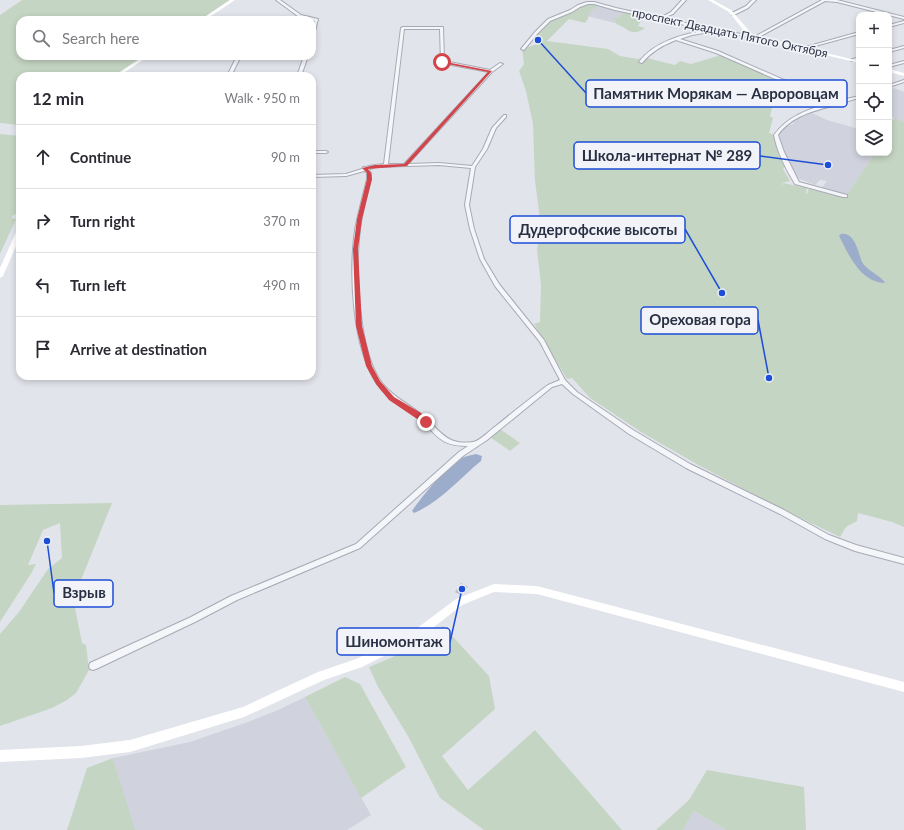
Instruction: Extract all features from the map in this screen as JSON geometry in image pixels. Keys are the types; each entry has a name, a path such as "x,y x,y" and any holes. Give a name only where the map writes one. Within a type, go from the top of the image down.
{"street":[{"path":"208,16 233,0"},
{"path":"278,0 300,16"},
{"path":"661,18 672,13 684,0"},
{"path":"710,0 733,14 753,36 823,0 837,1 904,18"},
{"path":"733,14 747,7 754,0"},
{"name":"проспект Двадцать Пятого Октября","path":"523,49 549,20 584,4 594,3 712,30 753,36 856,61"},
{"path":"892,25 904,22"},
{"path":"386,166 403,28 442,28 442,62 490,71"},
{"path":"641,62 656,48 695,33 712,30"},
{"path":"804,48 856,34"},
{"path":"677,39 717,52 835,104"},
{"path":"892,50 904,47"},
{"path":"852,60 856,59"},
{"path":"122,72 141,60"},
{"path":"231,72 237,60"},
{"path":"300,72 305,60"},
{"path":"892,65 904,62"},
{"path":"405,165 490,71 501,64"},
{"path":"892,71 904,75"},
{"path":"892,85 904,81"},
{"path":"845,196 797,182 792,176 776,140 778,130 785,123 800,116 856,98"},
{"path":"505,116 494,128 473,167 467,205 472,229 482,259 496,285 542,341 563,380 575,394 631,432 688,466 782,512 827,537 855,548 904,561"},
{"path":"316,152 326,152"},
{"path":"316,176 346,175 364,168 386,166 439,164 473,167"},
{"path":"364,168 369,173 370,179 359,219 355,249 359,326 369,366 378,382 392,398 418,415 443,439 448,442 475,444"},
{"path":"0,276 16,239"},
{"path":"93,666 263,585 358,546 461,454 485,438 550,386 563,380"},
{"path":"0,756 81,752 130,746 244,712 322,676 358,663 416,635 459,602 494,588 537,590 904,687"}],"shaded area":[{"path":"586,4 599,5 610,9 635,14 623,25 571,12"},
{"path":"894,88 904,92 904,122 892,117 892,89"},
{"path":"812,113 827,120 856,128 856,156 873,156 845,198 820,190 827,181 820,180 815,185 795,177 778,140 778,135 785,126 794,124 793,121"},
{"path":"305,697 371,815 347,830 134,830 113,758 190,742 245,723"},
{"path":"694,811 726,830 683,830"}],"green space":[{"path":"22,0 230,0 206,16 16,16 16,60 138,60 120,72 16,72 16,125 0,123 0,15"},
{"path":"591,4 596,4 597,6 589,13 588,19 585,23 569,19 547,41 608,49 620,56 638,59 643,57 675,65 680,61 691,64 721,55 779,80 770,116 773,118 769,133 774,135 789,168 785,167 783,169 790,181 782,183 782,187 783,183 807,188 806,194 809,188 815,188 840,195 848,193 873,156 892,156 892,120 895,118 904,122 904,527 892,522 858,513 857,521 846,527 840,537 790,513 700,466 641,432 590,398 572,378 567,379 534,324 540,322 541,285 537,250 541,226 535,181 533,124 526,91 519,71 524,64 522,49 543,42 540,42 543,38 537,37 537,32 555,17"},
{"path":"624,12 644,16 638,26 645,28 640,31 633,32 616,24 616,20 610,18 618,18"},
{"path":"0,134 16,136 16,214 12,216 12,218 16,219 0,254"},
{"path":"500,429 520,443 510,451 490,437"},
{"path":"112,503 81,580 75,608 82,643 86,645 89,670 76,693 67,700 52,708 0,726 0,634 19,612 48,569 62,558 60,523 43,530 28,565 36,564 0,622 0,505"},
{"path":"443,626 489,676 495,709 442,756 468,790 535,730 622,830 484,830 440,798 408,736 378,687 369,667 393,657"},
{"path":"345,677 360,684 406,767 361,798 305,697"},
{"path":"113,758 135,830 67,830 87,768"},
{"path":"707,770 804,787 806,830 726,830 694,811 683,830 656,830 689,800"}],"water":[{"path":"841,234 846,234 853,239 864,265 885,283 869,278 862,273 851,259 839,236"},
{"path":"476,454 482,456 481,461 449,490 432,503 414,513 412,511 428,490 450,467 464,457"}],"building":[{"path":"461,583 468,587 461,595 455,592"}],"place":[{"name":"Памятник Морякам — Авроровцам","path":"538,40"},
{"name":"Школа-интернат № 289","path":"828,165"},
{"name":"Дудергофские высоты","path":"722,293"},
{"name":"Ореховая гора","path":"769,378"},
{"name":"Взрыв","path":"47,541"},
{"name":"Шиномонтаж","path":"462,589"}],"route":[{"path":"426,422 392,398 378,382 369,366 359,326 355,249 359,219 370,179 369,173 364,168 405,165 490,71 442,62"}]}
